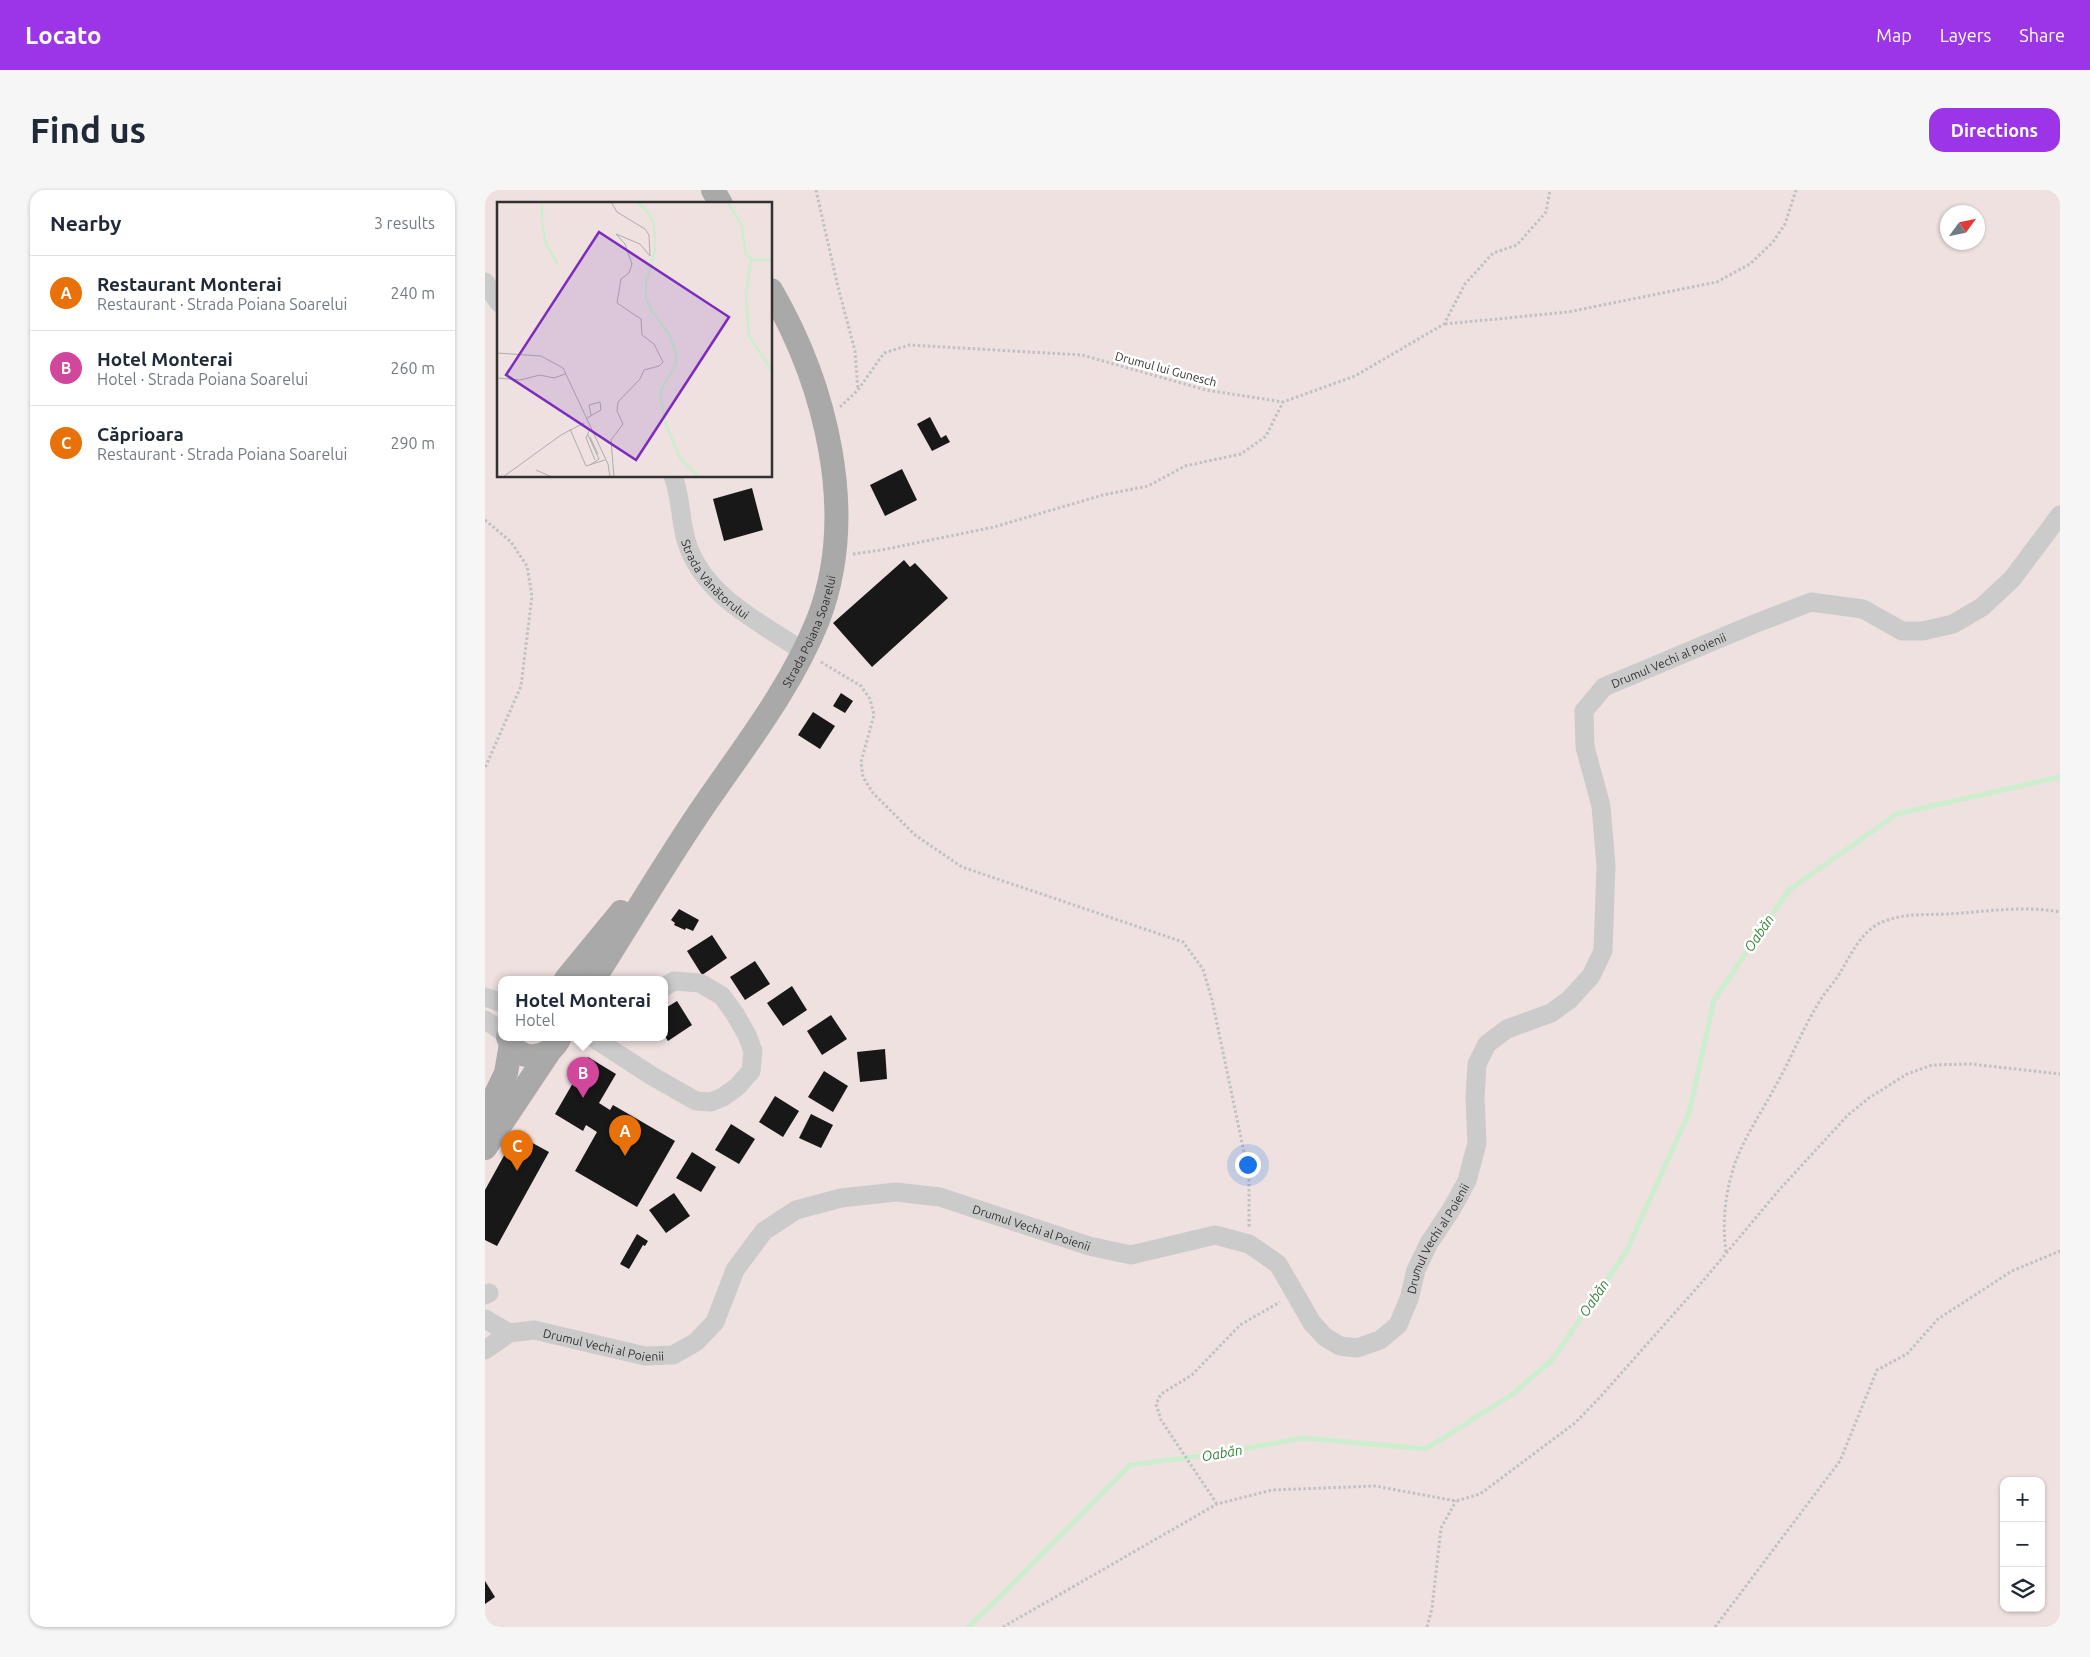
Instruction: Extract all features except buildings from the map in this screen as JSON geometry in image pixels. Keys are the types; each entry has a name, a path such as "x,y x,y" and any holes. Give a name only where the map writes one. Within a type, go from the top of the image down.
{"main road":[{"path":"713,190 720,202"},
{"name":"Strada Poiana Soarelui","path":"595,976 698,815 768,713 803,651 818,619 826,595 833,554 835,496 825,420 799,344 773,294"},
{"name":"Strada Poiana Soarelui","path":"568,976 698,815"},
{"path":"485,1116 506,1073 507,1041"},
{"path":"510,1041 517,1051 533,1057 541,1056 556,1042"},
{"path":"485,1148 556,1042"}],"street":[{"path":"485,282 497,300"},
{"name":"Strada Vânătorului","path":"673,478 686,540 693,562 705,579 723,597 803,651"},
{"name":"Drumul Vechi al Poienii","path":"509,1332 534,1330 645,1356 673,1355 697,1342 715,1322 735,1270 764,1230 796,1210 850,1197 896,1192 940,1197 1089,1246 1131,1255 1215,1235 1249,1244 1278,1264 1296,1292 1312,1324 1325,1337 1340,1346 1357,1348 1380,1340 1398,1325 1409,1299 1416,1270 1429,1243 1451,1210 1467,1181 1477,1143 1475,1097 1477,1064 1487,1044 1507,1028 1551,1013 1569,1000 1591,976 1603,951 1606,866 1601,806 1585,747 1583,711 1604,687 1811,602 1863,609 1902,631 1923,631 1953,624 1981,607 2012,579 2060,515"},
{"path":"605,1041 696,1101 711,1102 723,1097 737,1087 751,1071 753,1051 735,1014 722,996 700,983 674,982 668,985"},
{"path":"485,997 498,1002"},
{"path":"485,1020 498,1030"},
{"path":"485,1319 509,1332 485,1350"}],"path":[{"name":"Drumul lui Gunesch","path":"815,190 837,287 855,351 858,390 884,353 909,345 1082,355 1206,390 1283,402 1355,376 1444,324"},
{"path":"1444,324 1465,284 1493,253 1517,245 1546,212 1551,190"},
{"path":"1444,324 1568,312 1717,282 1750,264 1773,242 1785,224 1796,190"},
{"path":"833,554 848,555 881,550 994,527 1103,495 1148,486 1185,466 1241,454 1266,436 1283,402"},
{"path":"485,520 511,542 527,566 533,596 521,686 485,768"},
{"path":"803,651 861,686 870,699 874,715 861,762 863,777 873,793 915,835 962,867 1183,942 1203,969 1212,1000 1249,1176 1249,1244"},
{"path":"1726,1253 1723,1229 1724,1208 1735,1166 1748,1135 1818,1003 1862,938 1878,924 1898,917 1920,914 1947,914 2012,908 2060,912"},
{"path":"1003,1627 1217,1504 1272,1490 1375,1486 1456,1501 1480,1494 1575,1422 1601,1396 1779,1190 1848,1115 1869,1098 1907,1074 1932,1065 1971,1064 2060,1074"},
{"path":"1715,1627 1840,1461 1877,1370 1907,1354 1938,1319 2003,1276 2060,1251"},
{"path":"1217,1504 1161,1420 1156,1404 1161,1394 1192,1375 1241,1326 1296,1292"},
{"path":"1427,1627 1432,1608 1441,1528 1456,1501"}],"shaded area":[{"path":"485,190 2060,190 2060,1627 485,1627"}],"waterway":[{"name":"Oabăn","path":"968,1627 1130,1465 1210,1455 1303,1438 1426,1449 1513,1394 1553,1359 1626,1252 1689,1113 1714,1000 1789,890 1897,814 2060,777"}],"place":[{"name":"Hotel Monterai","path":"583,1098"},
{"name":"Restaurant Monterai","path":"625,1156"},
{"name":"Căprioara","path":"517,1171"}]}
